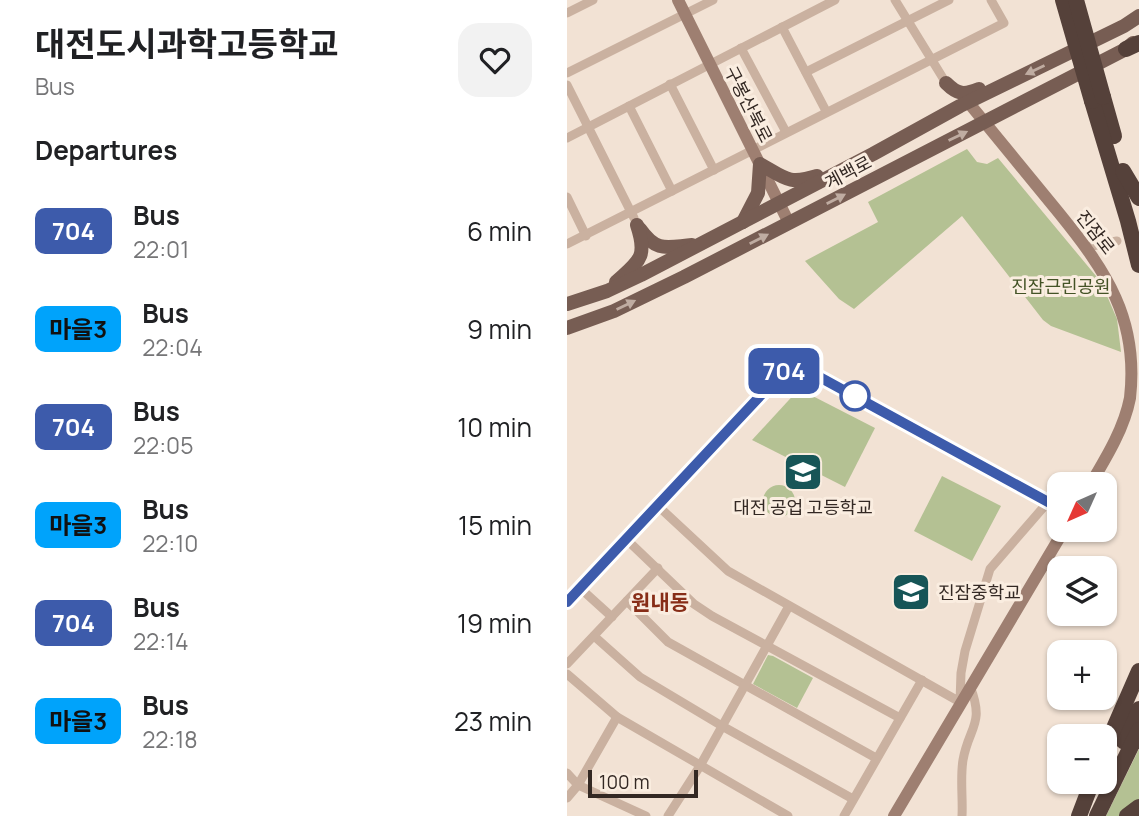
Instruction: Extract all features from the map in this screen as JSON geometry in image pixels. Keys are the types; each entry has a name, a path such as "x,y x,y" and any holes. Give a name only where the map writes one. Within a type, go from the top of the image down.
{"highway":[{"path":"1063,0 1123,171 1139,230"},
{"path":"1076,0 1139,265"},
{"path":"1123,171 1139,198"},
{"path":"1116,724 1139,671"},
{"path":"1117,754 1139,709"},
{"path":"1097,816 1139,730"},
{"path":"1079,816 1087,794"},
{"path":"1086,816 1097,794"},
{"path":"1126,816 1139,807"}],"main road":[{"name":"계백로","path":"567,304 607,291 702,244 968,102 1124,26 1139,16"},
{"name":"계백로","path":"567,328 614,311 789,223 1135,46 1139,37"},
{"path":"946,83 958,93 965,94 982,88 998,88"},
{"path":"925,125 948,103 946,83"},
{"path":"743,222 758,193 759,164 787,180 799,181 836,173"},
{"path":"634,219 648,240 661,248 702,244"},
{"path":"607,291 642,255 643,243 634,219"}],"street":[{"path":"567,13 578,3 593,0"},
{"name":"구봉산북로","path":"678,0 789,223"},
{"path":"567,73 713,0"},
{"path":"567,138 835,0"},
{"path":"895,0 946,83"},
{"path":"806,72 950,0"},
{"path":"567,244 634,219 672,191 1004,23 991,0"},
{"path":"782,27 826,111"},
{"path":"741,48 786,132"},
{"path":"670,84 714,170"},
{"path":"567,85 634,219"},
{"name":"진잠로","path":"968,102 1087,247 1108,276 1123,307 1131,333 1134,371 1130,401 1120,428 1097,472"},
{"path":"629,106 672,191"},
{"path":"567,197 586,236"},
{"path":"1087,247 1117,241"},
{"path":"567,602 792,362 1047,501"},
{"path":"960,702 965,650 990,569 1047,503"},
{"path":"658,506 728,570 960,702"},
{"path":"626,539 694,604 900,718"},
{"path":"894,816 1057,542"},
{"path":"567,664 658,568"},
{"path":"580,588 612,617"},
{"path":"627,601 668,642 876,758"},
{"path":"669,816 700,766 789,606"},
{"path":"594,636 640,677 853,799"},
{"path":"567,674 618,717 788,816"},
{"path":"844,816 922,680"},
{"path":"962,816 963,762 977,718 976,702 970,686"},
{"path":"567,797 578,785 618,717"},
{"path":"567,774 578,785 646,816"}],"green space":[{"name":"진잠근린공원","path":"967,149 977,162 987,164 998,158 1101,282 1117,319 1121,352 1051,326 1043,320 962,216 854,309 839,299 805,261 878,222 868,202"},
{"path":"799,389 875,428 845,487 752,440"},
{"path":"942,476 1001,506 972,561 914,531"},
{"path":"779,485 790,490 795,501 790,512 779,517 768,512 763,501 768,490"},
{"path":"768,655 813,678 797,708 753,684"},
{"path":"1139,749 1139,803 1119,816 1106,816"}],"bus line":[{"name":"704","path":"567,602 792,362 1047,501"}],"place":[{"name":"대전 공업 고등학교","path":"803,472"},
{"name":"진잠중학교","path":"911,592"}],"district":[{"name":"원내동","path":"660,602"}]}
